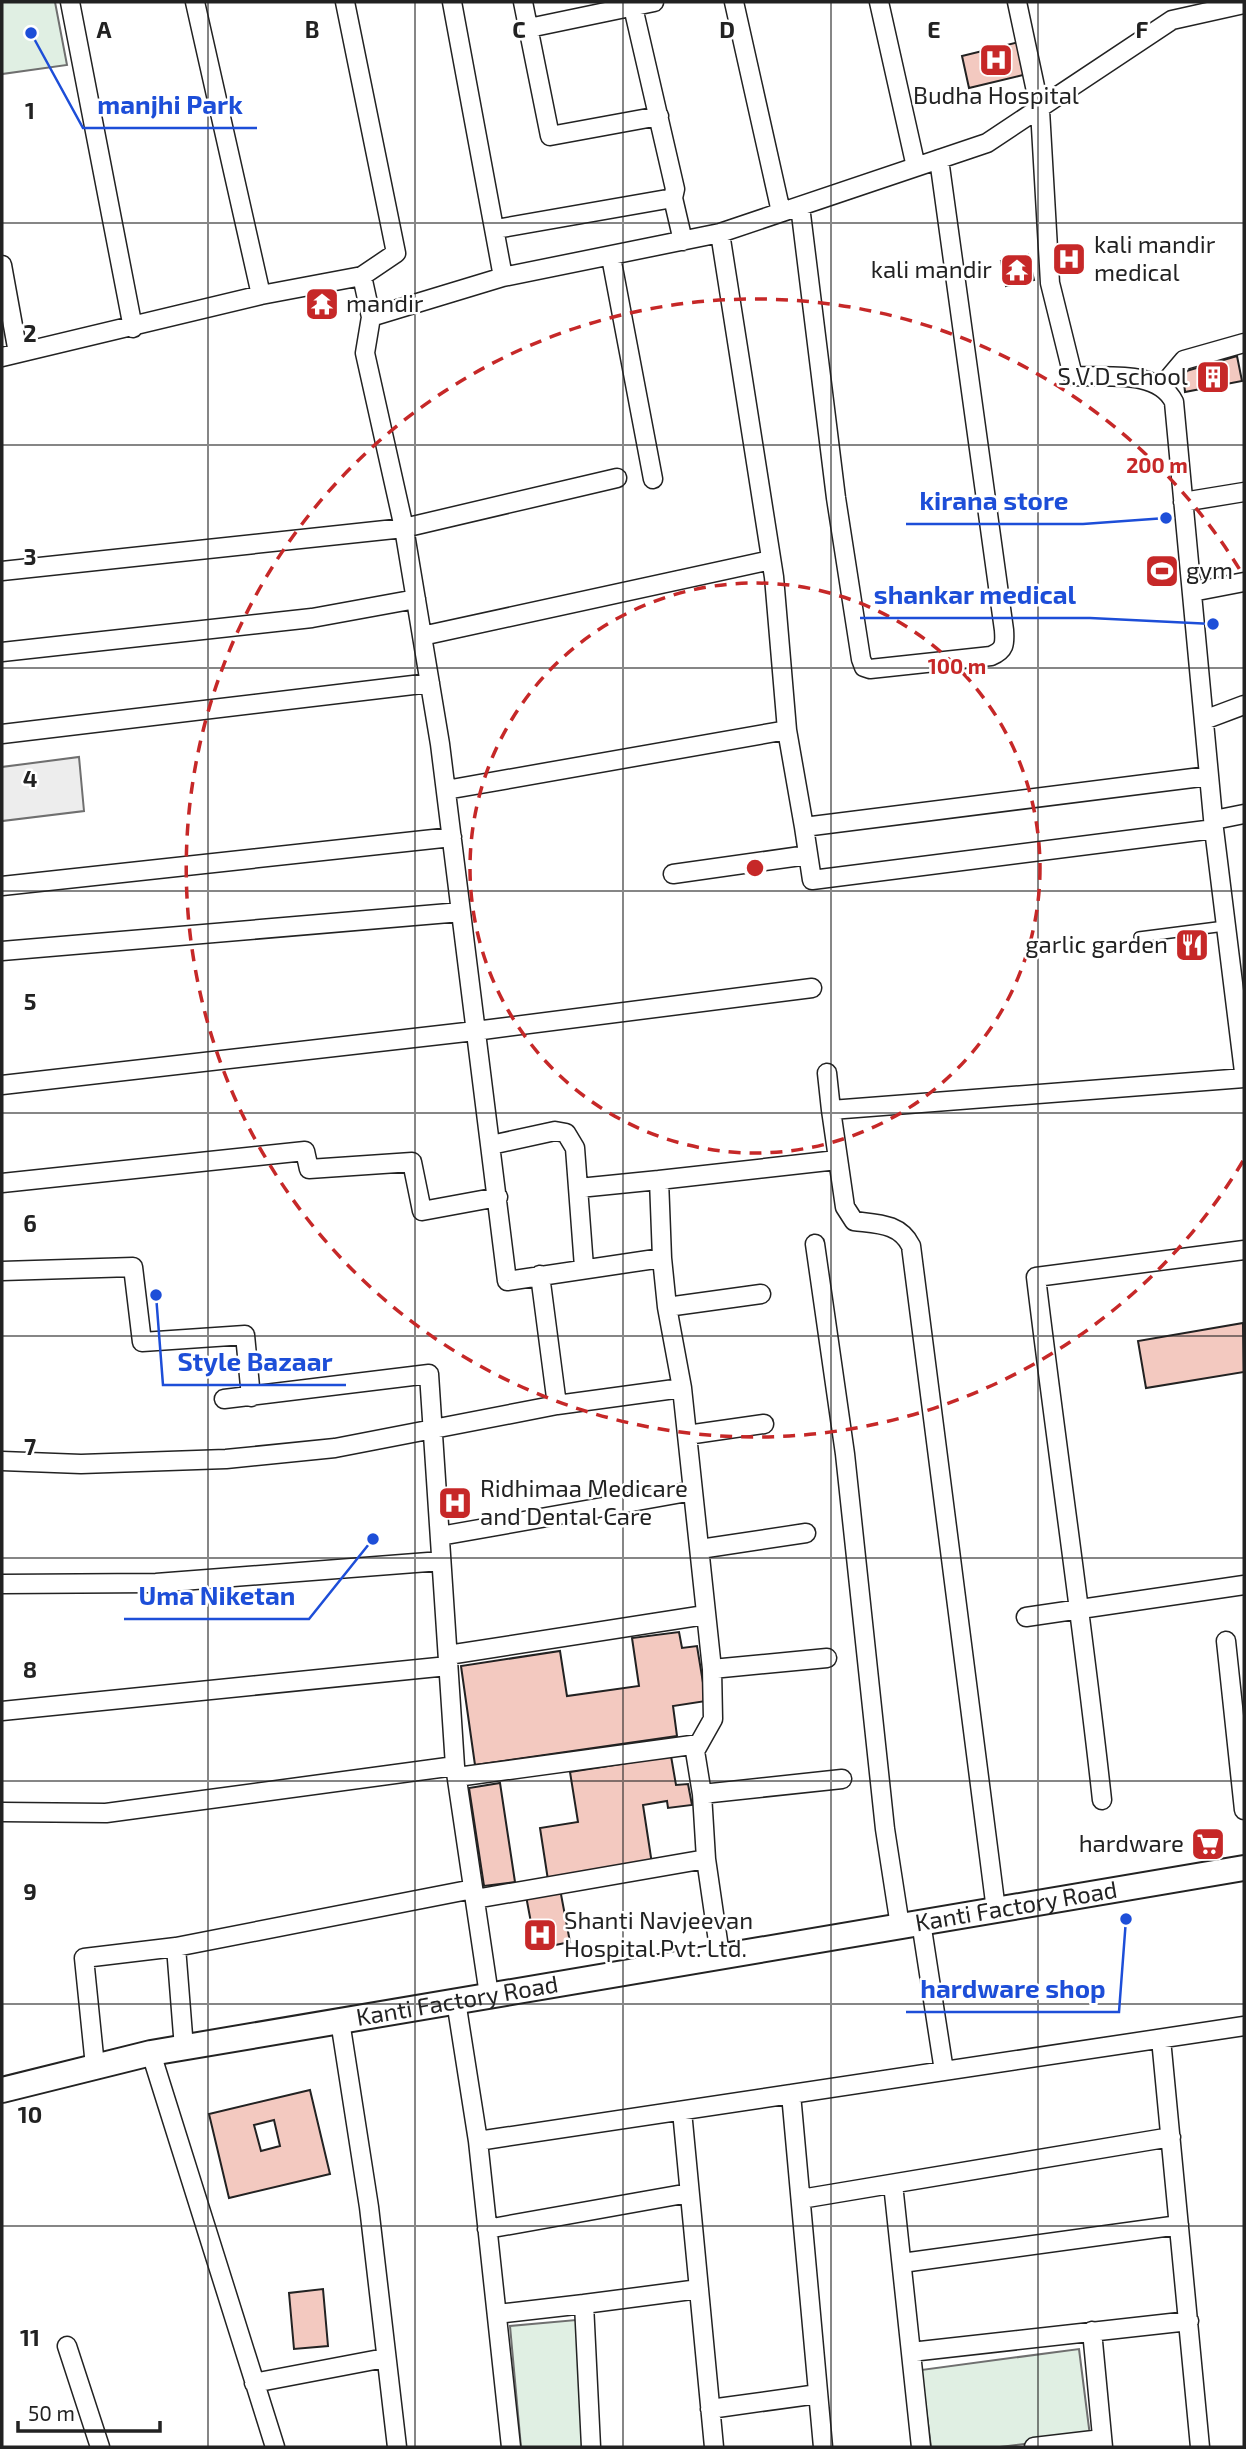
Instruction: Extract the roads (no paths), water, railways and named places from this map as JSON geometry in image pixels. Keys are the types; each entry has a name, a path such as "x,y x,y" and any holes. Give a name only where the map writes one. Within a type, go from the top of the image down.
{"street":[{"path":"70,2 133,328"},
{"path":"195,2 261,295"},
{"path":"2,265 10,355 133,328 261,295 362,276 396,253 345,2"},
{"path":"452,2 503,277"},
{"path":"523,2 550,136 659,117"},
{"path":"529,28 654,2"},
{"path":"734,2 781,212"},
{"path":"879,2 916,167"},
{"path":"1017,2 1040,110 1050,283 1073,376 1153,381 1162,386 1174,402 1214,824 1225,926 1238,981 1244,1072"},
{"path":"1169,2 1172,20"},
{"path":"371,317 503,277 720,233 987,143 1172,20 1244,4"},
{"path":"633,7 675,189 673,198 683,241"},
{"path":"800,206 836,498 864,667 870,669 991,656 1001,652 1005,645 1004,630 939,159"},
{"path":"496,229 673,198"},
{"path":"720,233 771,560 787,730 812,880 1214,824 1244,814"},
{"path":"611,257 653,479"},
{"path":"362,276 371,317 365,353 404,528 446,790 508,1281 584,1267 662,1258"},
{"path":"1162,386 1184,360 1244,344"},
{"path":"2,571 404,528 617,478"},
{"path":"1183,502 1244,492"},
{"path":"422,636 771,560"},
{"path":"1192,592 1244,582"},
{"path":"2,652 312,618 416,599"},
{"path":"2,734 430,683"},
{"path":"1204,720 1244,705"},
{"path":"446,790 787,730"},
{"path":"804,827 1209,776"},
{"path":"2,886 452,837"},
{"path":"673,874 808,855"},
{"path":"2,951 461,912"},
{"path":"2,1085 475,1031 812,988"},
{"path":"827,1073 845,1207 854,1221 893,1227 905,1234 911,1246 996,1910"},
{"path":"831,1110 1244,1078"},
{"path":"491,1145 555,1131 566,1133 575,1148 584,1267"},
{"path":"2,1182 305,1152 309,1170 412,1161 422,1211 498,1197"},
{"path":"579,1188 837,1160"},
{"path":"659,1180 667,1307 682,1388 712,1669 713,1719 695,1751 702,1794 706,1859 720,1955"},
{"path":"815,1244 845,1454 886,1829 911,1924 944,2071"},
{"path":"1102,1800 1080,1608 1036,1277 1244,1250"},
{"path":"2,1272 133,1267 142,1342 246,1335 251,1396"},
{"path":"540,1275 557,1405"},
{"path":"667,1307 761,1294"},
{"path":"224,1399 429,1374 456,1772 489,1995"},
{"path":"2,1461 81,1464 226,1459 335,1448 433,1432 557,1405 682,1388"},
{"path":"687,1435 764,1424"},
{"path":"440,1536 694,1491"},
{"path":"700,1549 806,1532"},
{"path":"2,1584 156,1583 441,1561"},
{"path":"1026,1617 1244,1585"},
{"path":"2,1711 448,1660 705,1615"},
{"path":"1226,1641 1244,1810"},
{"path":"712,1669 827,1658"},
{"path":"2,1812 106,1813 699,1744"},
{"path":"702,1794 842,1779"},
{"path":"95,2066 84,1958 176,1947 474,1894 706,1859"},
{"name":"Kanti Factory Road","path":"2,2090 151,2053 1244,1868"},
{"path":"176,1947 184,2048"},
{"path":"456,2001 478,2141 511,2447"},
{"path":"340,2021 369,2207 397,2447"},
{"path":"478,2141 1244,2026"},
{"path":"1161,2039 1200,2447"},
{"path":"151,2053 275,2447"},
{"path":"792,2094 823,2447"},
{"path":"682,2111 713,2447"},
{"path":"801,2199 1171,2137"},
{"path":"893,2184 921,2447"},
{"path":"487,2229 690,2193"},
{"path":"902,2263 1179,2225"},
{"path":"496,2314 699,2289"},
{"path":"584,2305 591,2447"},
{"path":"911,2352 1189,2321"},
{"path":"1034,2447 1102,2443 1091,2331"},
{"path":"67,2346 100,2447"},
{"path":"254,2383 385,2358"},
{"path":"710,2409 818,2394"}],"lane":[{"path":"1139,937 1225,926"}],"place":[{"name":"manjhi Park","path":"31,33"},
{"name":"Budha Hospital","path":"996,60"},
{"name":"kali mandir medical","path":"1069,259"},
{"name":"kali mandir","path":"1017,270"},
{"name":"mandir","path":"322,304"},
{"name":"S.V.D school","path":"1213,377"},
{"name":"kirana store","path":"1166,518"},
{"name":"gym","path":"1162,571"},
{"name":"shankar medical","path":"1213,624"},
{"name":"garlic garden","path":"1192,945"},
{"name":"Style Bazaar","path":"156,1295"},
{"name":"Ridhimaa Medicare and Dental Care","path":"455,1503"},
{"name":"Uma Niketan","path":"373,1539"},
{"name":"hardware","path":"1208,1844"},
{"name":"hardware shop","path":"1126,1919"},
{"name":"Shanti Navjeevan Hospital Pvt. Ltd.","path":"540,1935"}]}
